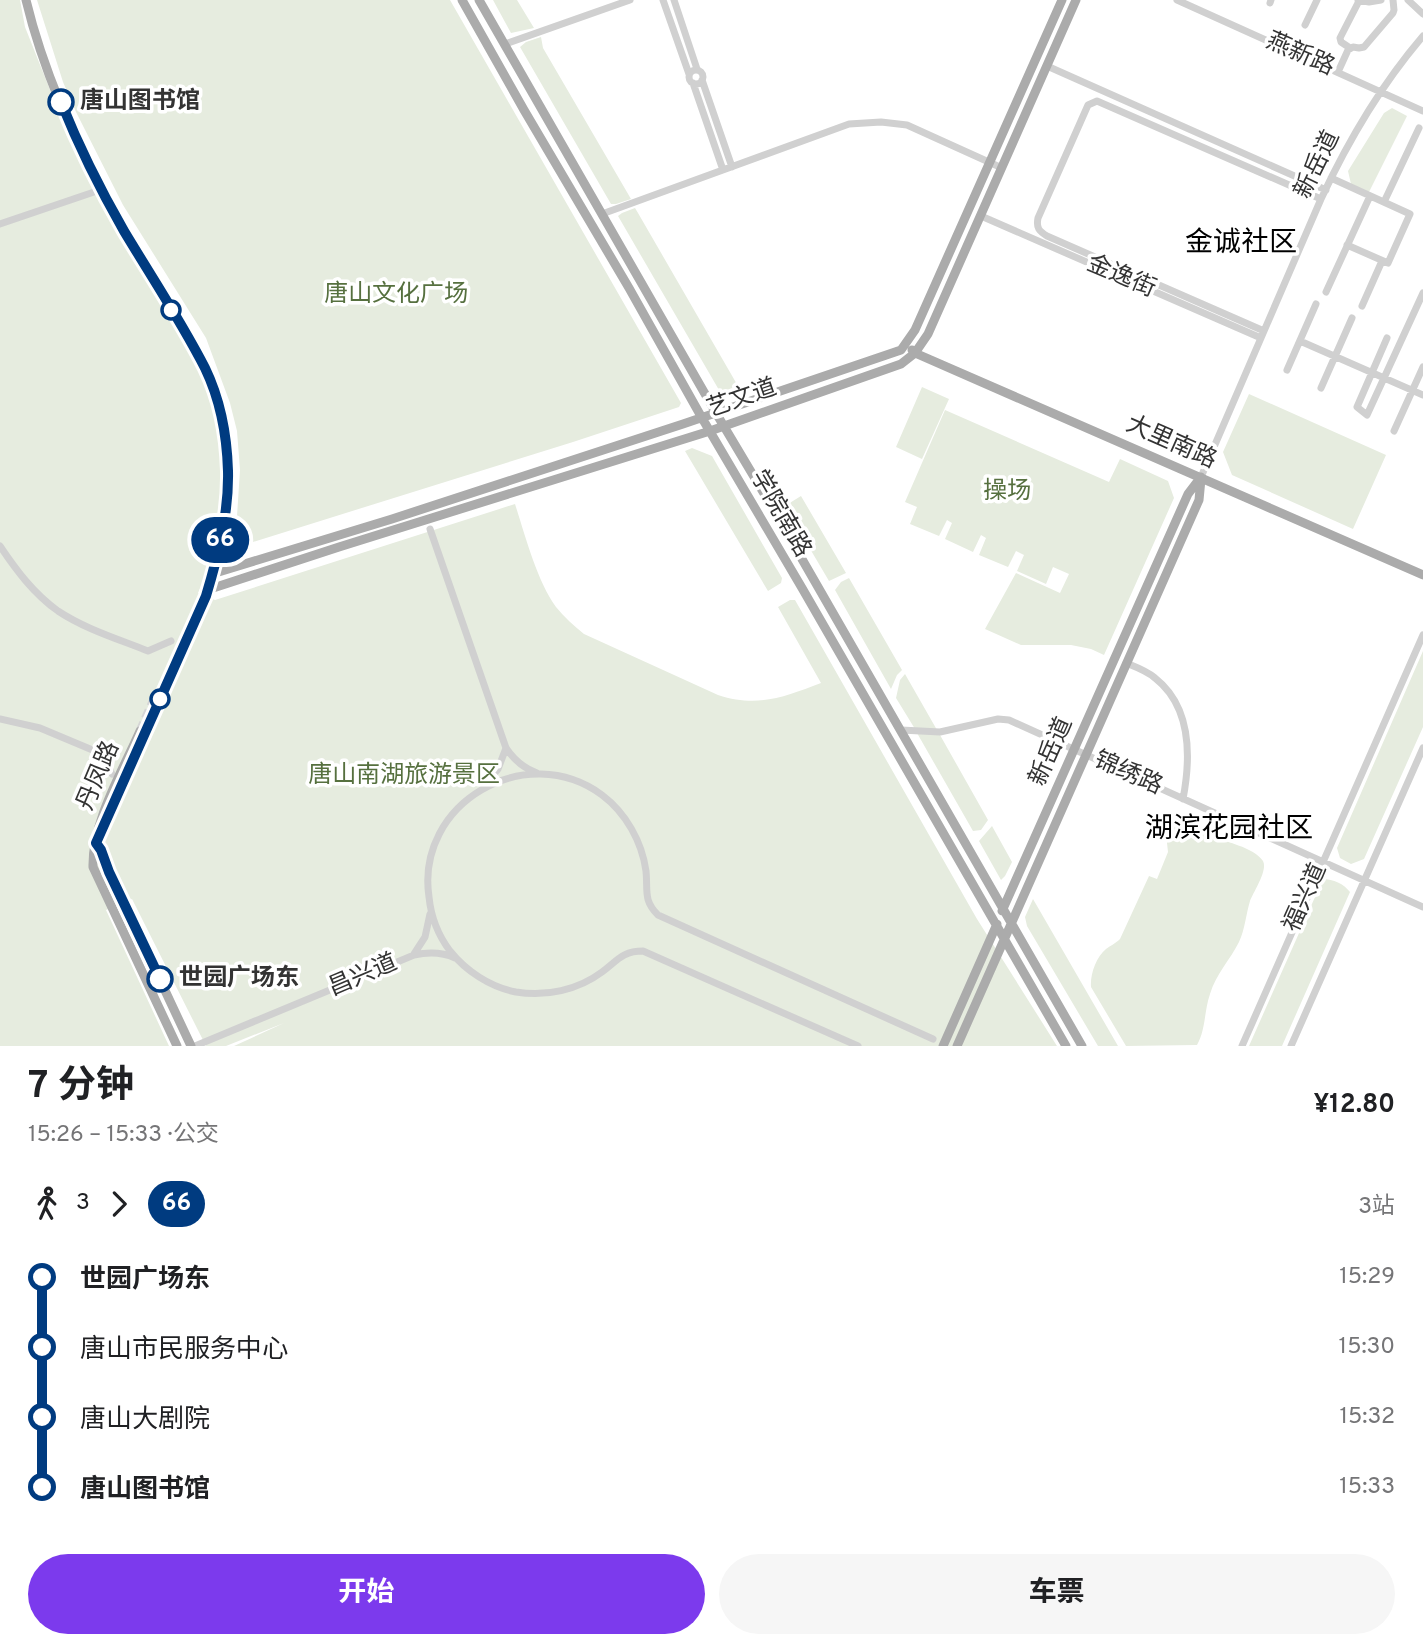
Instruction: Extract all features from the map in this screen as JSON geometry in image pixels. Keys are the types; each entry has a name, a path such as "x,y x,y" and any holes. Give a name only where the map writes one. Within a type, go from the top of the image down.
{"main road":[{"path":"26,0 53,82 88,164 206,370 223,426 228,471 225,518 212,574 208,590 158,698 212,574"},
{"name":"学院南路","path":"462,0 1066,1046"},
{"name":"学院南路","path":"479,0 1082,1046"},
{"path":"906,343 915,330 1062,0"},
{"path":"915,353 928,334 1076,0"},
{"name":"艺文道","path":"212,574 420,510 702,418 901,350 906,343"},
{"name":"大里南路","path":"906,343 915,353 1423,575"},
{"name":"艺文道","path":"208,590 339,547 427,525 710,431 901,364 915,353"},
{"name":"新岳道","path":"957,1046 1199,500 1201,477"},
{"name":"新岳道","path":"943,1046 1188,494 1201,477"},
{"path":"420,510 427,525"},
{"name":"丹凤路","path":"96,843 143,732"},
{"path":"96,843 93,867 177,1046"},
{"path":"96,843 193,1046"}],"street":[{"path":"505,44 630,0"},
{"path":"663,0 693,71"},
{"path":"674,0 693,71 689,80 693,83 723,170"},
{"name":"燕新路","path":"1177,0 1190,3 1423,111"},
{"path":"1306,25 1317,0"},
{"path":"1381,0 1358,0 1340,38 1341,42 1350,48 1364,47 1393,13 1392,0"},
{"path":"1408,0 1423,15"},
{"name":"新岳道","path":"1201,477 1331,178 1380,91 1423,36"},
{"path":"1338,72 1350,48"},
{"path":"1047,66 1326,190"},
{"path":"693,71 702,73 702,80 732,167"},
{"path":"693,83 702,80"},
{"path":"1263,334 1047,236 1040,232 1038,218 1088,105 1097,101 1321,199"},
{"path":"602,214 849,124 881,122 907,125 1002,167"},
{"path":"1384,202 1419,128"},
{"path":"1331,178 1410,214 1388,263 1347,245"},
{"path":"0,224 94,192"},
{"path":"1326,292 1370,196"},
{"name":"金逸街","path":"981,216 1263,334"},
{"path":"1362,306 1382,261"},
{"path":"1387,338 1357,407 1367,415 1423,293"},
{"path":"1287,370 1316,304"},
{"path":"1321,388 1352,318"},
{"path":"1300,341 1423,395"},
{"path":"1394,431 1423,367"},
{"path":"427,525 506,748 526,769 539,774"},
{"path":"0,546 31,587 70,619 148,651 171,641"},
{"name":"福兴道","path":"1242,1046 1423,635"},
{"path":"1126,663 1155,678 1176,702 1187,734 1187,781 1183,799"},
{"path":"0,719 40,728 102,754 112,774"},
{"name":"锦绣路","path":"901,730 940,732 998,719 1009,720 1423,907"},
{"path":"482,789 498,769 506,748"},
{"name":"福兴道","path":"1291,1046 1423,748"},
{"path":"457,960 441,937 430,911 427,888 429,864 436,841 447,821 463,803 500,780 519,775 561,776 602,795 619,810 632,829 641,850 649,904 666,920 933,1038"},
{"path":"414,955 425,937 430,911"},
{"path":"414,955 447,954 494,985 516,992 538,994 561,991 582,984 618,957 636,951 651,954 858,1046"},
{"name":"昌兴道","path":"193,1046 414,955"}],"green space":[{"name":"唐山南湖旅游景区","path":"0,0 20,0 25,27 66,130 106,212 190,351 216,419 222,470 218,520 207,572 198,593 215,600 515,504 532,557 549,596 566,618 584,634 718,695 746,701 771,699 821,683 778,607 795,600 977,919 1057,1046 234,1046 284,1023 226,1046 206,1046 132,899 106,910 169,1046 0,1046"},
{"name":"唐山文化广场","path":"37,0 450,0 681,403 679,407 233,547 240,470 237,431 230,403 206,338 123,205 76,112 63,82"},
{"path":"493,0 517,0 534,28 511,33"},
{"path":"541,37 543,48 631,199 611,204 520,47"},
{"path":"1392,108 1407,116 1369,192 1351,184 1348,171 1384,113"},
{"path":"635,208 742,393 735,396 719,390 618,216"},
{"path":"922,387 949,399 922,459 896,447"},
{"path":"1249,394 1386,455 1353,529 1232,475 1223,452"},
{"name":"操场","path":"945,410 1109,482 1120,459 1168,481 1174,498 1104,655 1071,645 1021,645 985,629 1016,573 1060,593 1069,574 1053,567 1046,584 1017,571 1024,555 1016,551 1008,567 979,555 986,538 981,535 973,552 945,539 952,523 947,520 939,536 910,524 917,507 905,502"},
{"path":"692,448 712,456 782,578 781,583 768,591 685,451"},
{"path":"801,496 846,573 829,581 793,520 795,515 788,504"},
{"path":"849,578 902,670 891,689 835,590 841,582"},
{"path":"1423,651 1423,727 1364,859 1351,864 1340,858 1337,848"},
{"path":"905,674 937,730 915,729 896,698 900,680"},
{"path":"917,733 940,735 988,820 981,830 973,831"},
{"path":"1182,820 1210,835 1253,852 1263,861 1264,870 1250,901 1239,942 1219,974 1208,1000 1197,1045 1126,1046 1091,987 1093,972 1102,952 1120,939 1149,876 1157,879 1168,852 1166,834 1171,825"},
{"path":"992,826 1012,862 1001,880 979,841"},
{"path":"1323,879 1338,882 1350,892 1282,1046 1249,1046"},
{"path":"1033,899 1118,1046 1098,1046 1027,926 1025,917"}],"tunnel":[{"path":"140,731 155,697"}],"bus line":[{"name":"66","path":"61,102 106,200 206,370 218,404 226,451 228,471 225,518 206,596 96,843 160,979"}],"place":[{"name":"唐山图书馆","path":"61,102"},
{"name":"世园广场东","path":"160,979"}],"district":[{"name":"金诚社区","path":"1241,244"},
{"name":"湖滨花园社区","path":"1229,830"}]}
